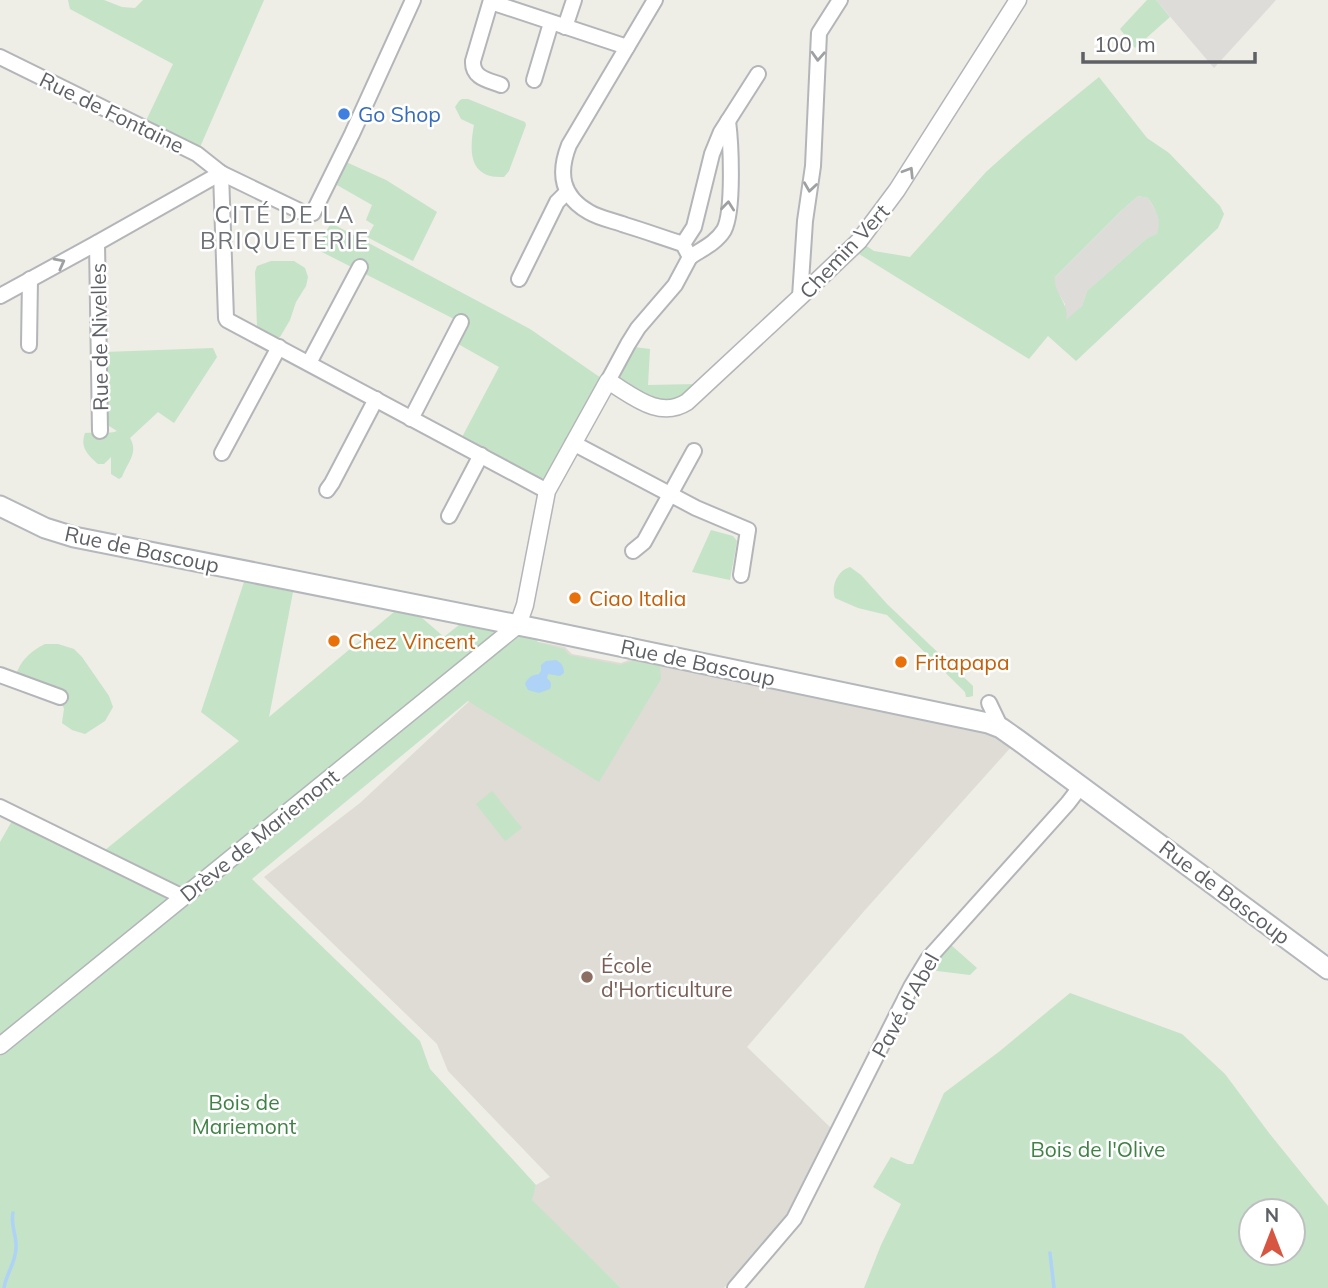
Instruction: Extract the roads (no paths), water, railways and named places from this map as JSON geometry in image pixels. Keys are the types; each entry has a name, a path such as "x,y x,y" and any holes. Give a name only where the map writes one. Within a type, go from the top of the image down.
{"main road":[{"name":"Rue de Bascoup","path":"0,506 45,528 74,537 518,625 988,723 1001,728 1328,969"}],"street":[{"path":"413,0 313,213 304,213 221,173 226,318 547,491"},
{"path":"534,80 558,25 574,0"},
{"path":"655,0 569,145 562,170 567,192 588,212 687,250 714,242 725,228 729,209 732,148 728,121"},
{"path":"800,298 805,221 813,166 819,33 840,0"},
{"name":"Chemin Vert","path":"608,381 655,407 677,407 687,401 800,298 859,241 888,205 1017,0"},
{"path":"501,85 479,77 472,67 491,1 507,4 558,25 627,47"},
{"name":"Rue de Fontaine","path":"0,57 197,153 221,173"},
{"path":"518,625 525,605 547,491 628,344 638,328 675,285 694,227 712,154 721,132 758,74"},
{"name":"Rue de Nivelles","path":"0,296 221,173"},
{"path":"520,279 557,202 567,192"},
{"name":"Rue de Nivelles","path":"97,243 100,431"},
{"path":"309,362 359,267"},
{"path":"29,345 30,279"},
{"path":"411,419 461,322"},
{"path":"222,453 279,347"},
{"path":"327,490 376,399"},
{"path":"573,443 696,508 748,530 741,575"},
{"path":"633,551 644,542 694,451"},
{"path":"449,516 481,455"},
{"name":"Drève de Mariemont","path":"0,1045 518,625"},
{"path":"0,675 60,697"},
{"path":"989,703 1001,728"},
{"name":"Pavé d'Abel","path":"735,1288 794,1219 911,987 928,959 1081,786"},
{"path":"0,807 183,897"}],"water":[{"path":"556,660 562,665 564,673 560,676 548,674 550,689 539,693 528,690 526,682 530,677 539,674 541,665 546,661"}],"waterway":[{"path":"4,1288 16,1253 13,1213"},
{"path":"1050,1253 1054,1288"}],"place":[{"name":"Go Shop","path":"344,114"},
{"name":"Ciao Italia","path":"575,598"},
{"name":"Chez Vincent","path":"334,641"},
{"name":"Fritapapa","path":"901,662"},
{"name":"École d'Horticulture","path":"587,977"}],"district":[{"name":"CITÉ DE LA BRIQUETERIE","path":"285,227"}],"park label":[{"name":"Bois de Mariemont","path":"244,1114"},
{"name":"Bois de l'Olive","path":"1098,1149"}]}
